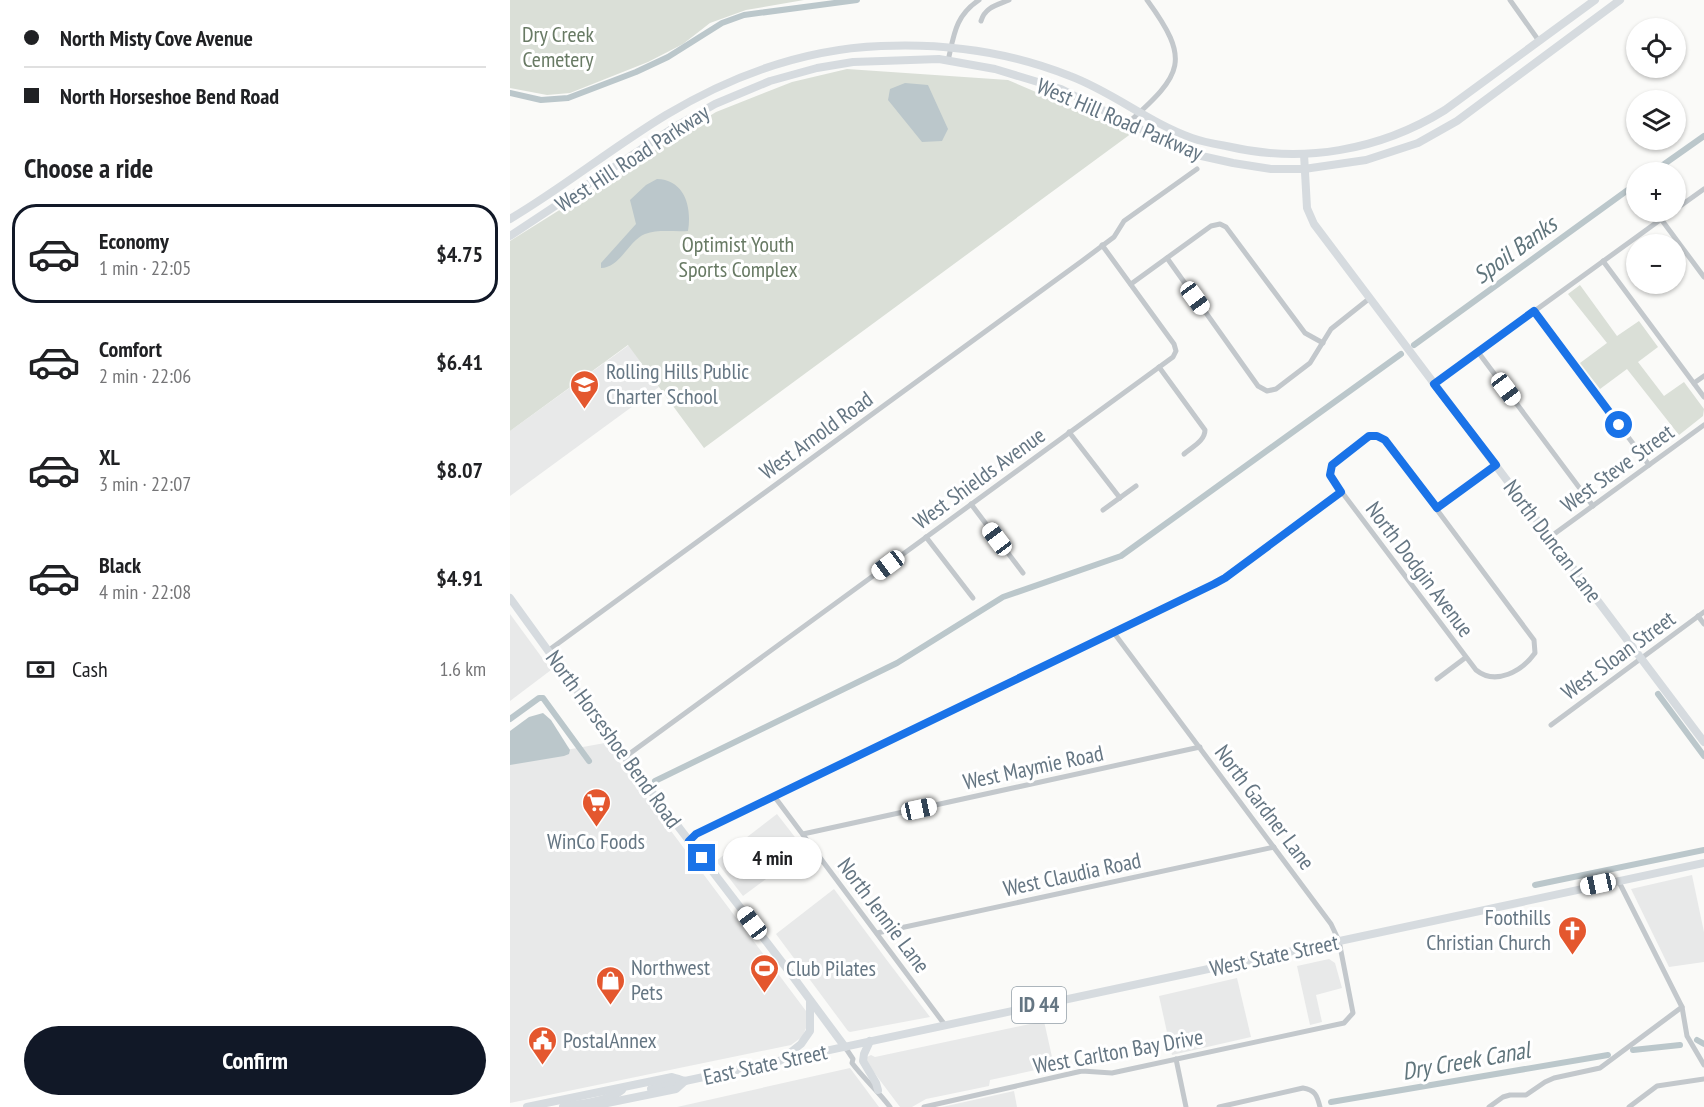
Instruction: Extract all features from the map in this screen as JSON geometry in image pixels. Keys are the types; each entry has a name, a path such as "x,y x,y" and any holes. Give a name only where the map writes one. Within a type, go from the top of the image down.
{"main road":[{"name":"West State Street","path":"845,1047 1704,863"},
{"path":"780,1061 801,1044 810,1031 810,1001"},
{"path":"870,1041 863,1061 878,1090"},
{"name":"East State Street","path":"527,1107 672,1077 682,1080 845,1047"},
{"path":"588,1107 642,1096 649,1090 682,1080"},
{"path":"563,1107 618,1094 627,1086"}],"street":[{"path":"948,61 962,14 979,0"},
{"path":"981,21 989,8 1009,0"},
{"path":"1129,122 1170,78 1177,58 1170,35 1147,0"},
{"path":"1510,0 1539,41"},
{"name":"West Hill Road Parkway","path":"510,219 665,115 708,91 794,59 852,48 881,46 951,47 998,54 1072,76 1162,125 1193,139 1272,154 1304,154 1362,146 1387,139 1428,121 1595,0"},
{"name":"West Hill Road Parkway","path":"510,236 673,128 715,104 753,87 817,68 853,62 939,59 995,69 1061,89 1188,153 1271,169 1304,169 1366,160 1422,141 1457,121 1620,0"},
{"name":"North Duncan Lane","path":"1304,154 1307,208 1314,224 1704,742"},
{"name":"West Arnold Road","path":"549,650 1114,237 1124,221 1197,169"},
{"path":"1686,202 1704,189"},
{"path":"1434,384 1657,222"},
{"path":"1663,222 1704,277"},
{"path":"1102,245 1131,284 1211,226 1220,224 1226,227 1305,333 1323,344"},
{"path":"1167,258 1258,386 1267,391 1276,389 1304,369 1316,356 1331,329 1370,298"},
{"path":"1603,261 1704,397"},
{"name":"West Shields Avenue","path":"626,757 1173,357 1176,351 1174,344 1131,284"},
{"path":"1534,311 1649,465"},
{"path":"1478,352 1593,506"},
{"path":"1160,367 1203,427 1205,434 1202,440 1184,454"},
{"path":"1694,383 1704,376"},
{"name":"West Steve Street","path":"1550,537 1704,425"},
{"path":"1070,432 1120,498"},
{"name":"North Dodgin Avenue","path":"1369,436 1377,436 1385,440 1534,640 1536,648 1532,657 1502,677 1492,678 1482,675 1466,658 1341,492 1332,479 1330,469 1335,462 1369,436"},
{"path":"1437,508 1496,465"},
{"path":"1103,510 1136,486"},
{"path":"689,841 696,834 1225,578 1341,492"},
{"path":"971,504 1023,573"},
{"path":"926,537 973,598"},
{"name":"North Horseshoe Bend Road","path":"510,598 626,757 845,1047 853,1059 852,1063 865,1080 878,1090 890,1107"},
{"name":"West Sloan Street","path":"1551,725 1704,612"},
{"path":"1698,616 1704,624"},
{"name":"North Gardner Lane","path":"1114,633 1331,924 1340,941 1353,1008 1351,1018"},
{"path":"1437,679 1466,658"},
{"name":"West Maymie Road","path":"803,834 1200,747"},
{"name":"North Jennie Lane","path":"774,796 945,1025"},
{"name":"West Claudia Road","path":"877,933 1274,847"},
{"path":"1618,880 1682,1007 1687,1036 1704,1065"},
{"path":"1490,1107 1503,1097 1526,1095 1554,1078 1600,1068 1682,1007"},
{"name":"West Carlton Bay Drive","path":"924,1107 1082,1071 1112,1073 1344,1023 1351,1018"},
{"path":"1176,1059 1186,1107"},
{"path":"1629,1107 1657,1086 1704,1079"},
{"path":"1219,1107 1303,1088 1314,1092 1320,1107"}],"shaded area":[{"path":"905,83 928,85 948,129 942,141 922,142 888,100 890,89"},
{"path":"657,179 674,184 684,196 689,213 688,231 661,231 645,234 639,237 614,264 601,268 601,263 636,224 630,200 646,185"},
{"name":"Rolling Hills Public Charter School","path":"629,345 659,387 510,496 510,431"},
{"path":"510,614 551,670 510,701"},
{"path":"543,713 551,720 570,750 569,754 510,765 510,731 529,717"},
{"path":"605,743 806,1011 808,1024 802,1037 791,1045 510,1103 510,760"},
{"path":"777,814 805,850 743,896 716,861"},
{"path":"1692,875 1704,932 1704,962 1669,967 1631,889"},
{"path":"834,889 930,1017 848,1031 776,934"},
{"path":"1329,959 1335,963 1342,988 1316,995 1322,1022 1310,1025 1297,966"},
{"path":"1237,978 1251,1037 1172,1055 1159,996"},
{"path":"1044,1021 1054,1066 990,1080 989,1086 926,1099 912,1107 900,1107 867,1063 867,1057 871,1055 875,1057"},
{"path":"850,1068 879,1107 677,1107"},
{"path":"1014,1091 1017,1107 942,1107"}],"green space":[{"name":"Dry Creek Cemetery","path":"510,0 804,0 746,10 710,23 683,44 648,62 570,93 547,95 510,88"},
{"name":"Optimist Youth Sports Complex","path":"847,69 1008,80 1132,133 704,448 628,345 510,431 510,241 716,112 792,82"},
{"path":"1580,285 1617,336 1639,321 1658,347 1638,362 1664,396 1684,382 1704,409 1703,416 1679,435 1627,369 1600,389 1580,363 1607,343 1568,294"}],"waterway":[{"path":"510,93 541,100 568,98 668,57 722,23 744,15 857,0"},
{"name":"Spoil Banks","path":"1667,162 1704,136"},
{"name":"Spoil Banks","path":"1414,345 1626,191"},
{"path":"655,781 897,663 1003,597 1121,556 1401,354"},
{"path":"1658,694 1704,756"},
{"path":"510,719 539,698 543,698 589,761"},
{"path":"1535,885 1704,850"},
{"name":"Dry Creek Canal","path":"1697,1040 1704,1044"},
{"name":"Dry Creek Canal","path":"1633,1050 1680,1045"},
{"name":"Dry Creek Canal","path":"1331,1102 1608,1055"}],"place":[{"name":"Rolling Hills Public Charter School","path":"585,410"},
{"name":"WinCo Foods","path":"596,828"},
{"name":"Foothills Christian Church","path":"1572,956"},
{"name":"Club Pilates","path":"765,994"},
{"name":"Northwest Pets","path":"610,1006"},
{"name":"PostalAnnex","path":"542,1066"}],"route":[{"path":"702,858 689,841 696,834 1225,578 1341,492 1330,475 1332,465 1369,436 1382,437 1385,440 1437,508 1496,465 1434,384 1534,311 1619,425"}]}
